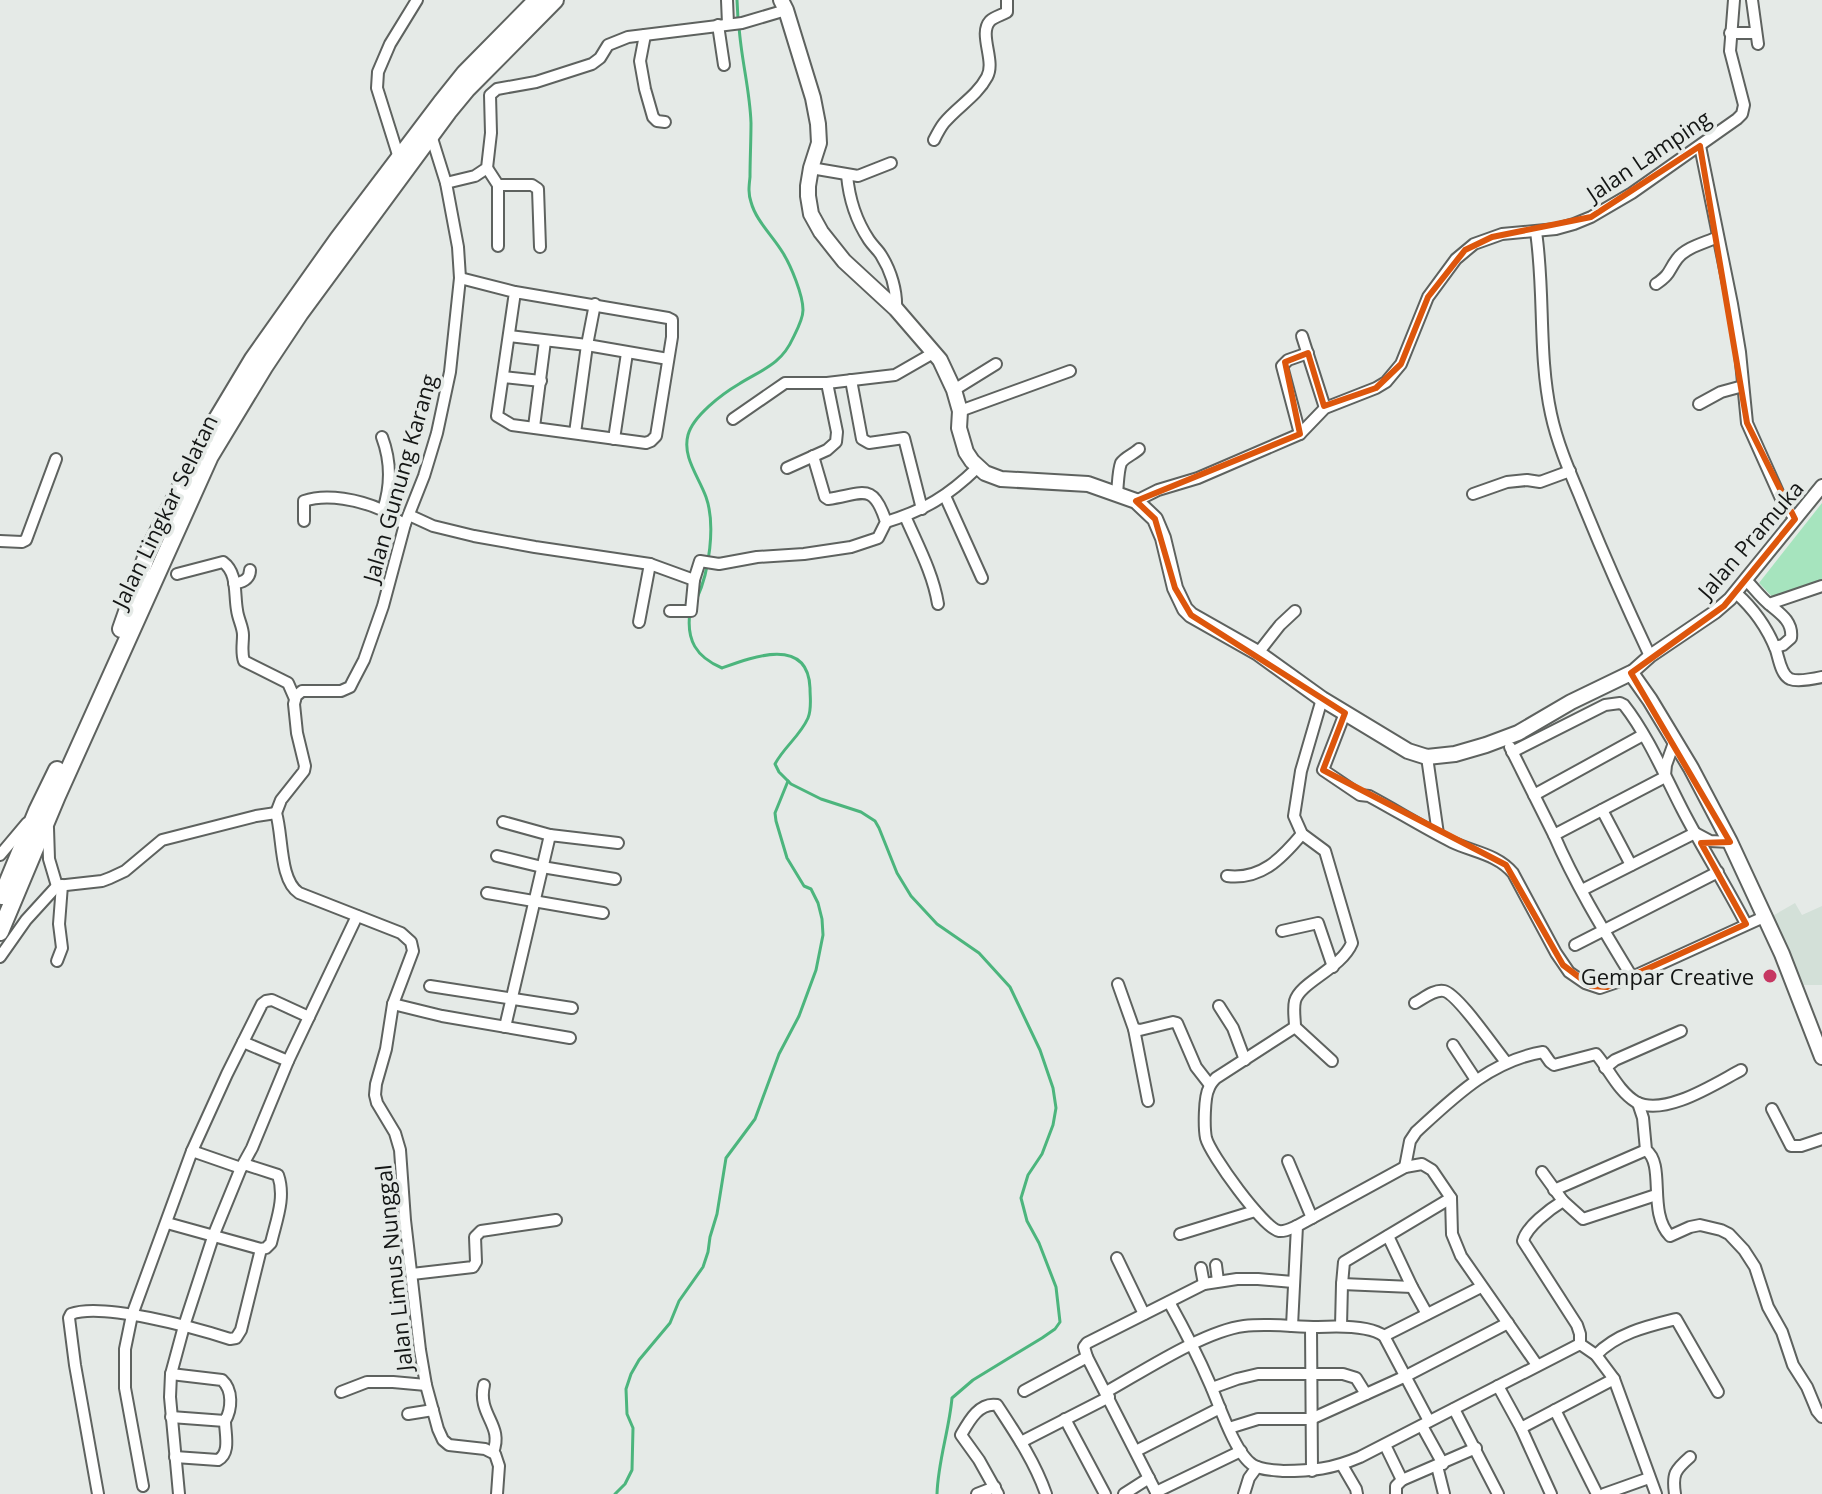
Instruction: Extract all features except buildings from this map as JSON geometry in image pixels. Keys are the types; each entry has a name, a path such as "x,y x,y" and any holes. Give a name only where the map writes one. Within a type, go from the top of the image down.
{"main road":[{"name":"Jalan Lingkar Selatan","path":"0,901 42,814 120,633 148,552 205,439 338,239 399,158 465,73 537,0"},
{"name":"Jalan Lingkar Selatan","path":"258,363 300,313 467,89 555,0"},
{"path":"783,5 813,98 818,124 819,143 811,168 808,196 811,214 844,261 935,352 954,390 960,411 959,428 968,456 977,468 1001,479 1088,484 1136,501 1149,512 1161,531 1175,588 1185,609 1258,653 1322,699 1408,751 1427,757 1509,745 1571,702 1631,673 1708,797 1766,916 1822,1057"},
{"name":"Jalan Lingkar Selatan","path":"0,932 42,814"}],"street":[{"path":"399,158 377,88 378,72 390,44 417,0"},
{"path":"724,65 731,24 727,0"},
{"path":"934,140 945,121 966,103 988,76 987,28 990,21 1007,12 1007,0"},
{"name":"Jalan Lamping","path":"1136,501 1300,434 1325,408 1386,382 1401,364 1428,297 1444,274 1474,244 1492,237 1574,224 1591,217 1632,193 1737,119 1744,110 1732,61 1730,33 1734,0"},
{"path":"1730,33 1757,39 1752,0"},
{"path":"498,246 498,185 487,168 491,133 490,95 497,89 577,70 596,62 613,42 731,24 783,5"},
{"path":"645,35 640,58 642,75 653,117 665,122"},
{"path":"491,65 497,89"},
{"name":"Jalan Gunung Karang","path":"295,699 302,691 341,691 350,687 364,660 383,606 407,520 437,433 450,372 460,278 458,247 446,183 431,135"},
{"path":"1700,146 1734,316 1750,431 1782,501 1795,519"},
{"path":"811,168 858,176 891,163"},
{"path":"446,183 475,176 487,168"},
{"path":"847,175 848,190 865,233 884,261 894,284 894,308"},
{"path":"498,185 532,185 538,189 540,247"},
{"path":"1536,232 1545,383 1559,446 1594,533 1650,656"},
{"path":"1656,284 1668,276 1677,259 1686,251 1718,237"},
{"path":"460,278 515,292 672,320 672,337 654,439 646,443 512,425 497,416 515,292"},
{"path":"575,433 595,304"},
{"path":"509,336 668,359"},
{"path":"1302,336 1325,408"},
{"path":"534,427 545,341"},
{"path":"733,419 785,383 827,383 895,375 935,352"},
{"path":"614,439 627,353"},
{"path":"1300,434 1282,365 1308,353"},
{"path":"954,390 996,364"},
{"path":"960,411 1070,371"},
{"path":"503,377 541,381"},
{"path":"851,380 862,439 869,443 904,438 922,509"},
{"path":"787,468 831,448 836,442 827,383"},
{"path":"1699,404 1721,392 1743,386"},
{"path":"382,437 387,449 390,489 383,510"},
{"path":"1117,493 1121,463 1139,449"},
{"path":"670,611 691,611 694,580 698,564 703,561 719,564 851,547 876,539 883,532 886,522 878,501 871,494 825,497 813,456"},
{"path":"0,541 22,542 28,537 56,459"},
{"path":"886,522 922,509 945,496 977,468"},
{"path":"1473,494 1507,482 1540,482 1570,471"},
{"name":"Jalan Pramuka","path":"1631,673 1736,593 1822,486"},
{"path":"945,496 982,578"},
{"path":"304,521 303,504 306,499 355,501 383,510 399,522 407,520 474,536 650,564 694,580"},
{"path":"905,516 938,604"},
{"path":"0,957 26,920 60,886 110,878 125,871 162,840 276,813 281,800 304,771 295,699 288,683 244,661 244,633 229,568 223,562 177,574"},
{"path":"639,622 650,564"},
{"path":"234,583 247,578 250,570"},
{"path":"1746,580 1785,617 1792,630 1791,638 1775,647"},
{"path":"1769,604 1822,586"},
{"path":"1736,593 1760,617 1788,678 1822,677"},
{"path":"1258,653 1295,611"},
{"path":"1322,699 1301,771 1295,820 1302,834 1325,851 1352,943 1349,951 1333,967 1301,990 1294,1003 1295,1027 1332,1061"},
{"path":"1632,977 1564,858 1509,745 1611,703 1624,705 1746,924"},
{"path":"1345,713 1323,770 1360,795 1369,796 1457,844 1497,858 1506,865 1563,965 1576,978 1591,986 1600,988 1632,977 1766,916"},
{"path":"1534,795 1643,735"},
{"path":"1665,777 1675,740"},
{"path":"1427,757 1438,834"},
{"path":"1554,835 1665,777"},
{"path":"1602,810 1631,865"},
{"name":"Jalan Limus Nunggal","path":"276,813 290,887 401,933 411,942 413,951 393,1004 375,1095 400,1150 420,1350 440,1435 453,1446 493,1452"},
{"path":"0,855 42,814"},
{"path":"42,814 49,859 60,886 62,948 57,961"},
{"path":"503,822 550,835 618,843"},
{"path":"1695,833 1704,840 1730,842"},
{"path":"1582,890 1695,833"},
{"path":"1227,876 1245,877 1272,864 1302,834"},
{"path":"505,1027 550,835"},
{"path":"497,856 615,879"},
{"path":"1575,945 1718,872"},
{"path":"1726,886 1746,875"},
{"path":"487,893 603,913"},
{"path":"179,1494 170,1397 171,1374 184,1326 214,1234 288,1061 357,916"},
{"path":"1282,931 1318,923 1333,967"},
{"path":"1118,984 1134,1029 1148,1101"},
{"path":"430,986 572,1008"},
{"path":"1415,1003 1439,991 1448,993 1460,1002 1506,1062"},
{"path":"143,1486 125,1388 125,1349 132,1315 192,1151 262,1004 275,1001 309,1017"},
{"path":"393,1004 442,1016 570,1038"},
{"path":"1219,1006 1233,1028 1245,1060"},
{"path":"1134,1029 1175,1022 1196,1067 1210,1085"},
{"path":"1295,1027 1219,1075 1207,1093 1205,1130 1208,1143 1239,1191 1268,1225 1283,1232 1405,1167 1414,1164 1426,1166 1438,1177 1451,1198 1451,1223 1456,1246 1481,1287 1537,1365"},
{"path":"1605,1068 1615,1060 1681,1031"},
{"path":"243,1042 288,1061"},
{"path":"1453,1045 1476,1080"},
{"path":"1405,1167 1410,1141 1416,1132 1476,1080 1506,1062 1541,1052 1554,1065 1596,1054 1621,1089 1638,1103 1643,1118 1646,1150"},
{"path":"1638,1103 1658,1105 1682,1100 1741,1070"},
{"path":"1772,1109 1791,1146 1822,1139"},
{"path":"1554,1190 1646,1150"},
{"path":"1646,1150 1652,1156 1658,1216 1662,1226 1670,1236 1700,1225 1721,1230 1744,1250 1755,1267 1793,1365 1822,1417"},
{"path":"167,1223 261,1249 271,1243 281,1204 278,1175 192,1151"},
{"path":"1288,1161 1312,1218"},
{"path":"1542,1172 1563,1201 1583,1219 1656,1195"},
{"path":"1341,1326 1344,1262 1451,1198"},
{"path":"1563,1201 1549,1210 1522,1239 1577,1325 1580,1344"},
{"path":"1180,1234 1255,1211"},
{"path":"412,1274 473,1267 476,1262 475,1237 481,1231 556,1220"},
{"path":"1292,1326 1297,1226"},
{"path":"1388,1236 1427,1314"},
{"path":"98,1494 69,1318 74,1312 86,1311 132,1315 236,1338 241,1330 261,1249"},
{"path":"1117,1258 1144,1314"},
{"path":"1216,1265 1218,1281"},
{"path":"1201,1268 1204,1284"},
{"path":"1241,1451 1156,1493 1084,1347 1204,1284 1258,1279 1293,1282"},
{"path":"1342,1284 1412,1287"},
{"path":"1384,1336 1481,1287"},
{"path":"1169,1302 1246,1460 1257,1467 1273,1470 1312,1471 1342,1465 1580,1344"},
{"path":"1596,1355 1612,1342 1631,1333 1677,1319 1718,1392"},
{"path":"1229,1428 1258,1419 1311,1419 1406,1376 1508,1323"},
{"path":"1021,1442 1192,1345 1223,1332 1243,1326 1341,1326 1377,1331 1384,1336 1406,1376 1426,1424 1440,1465 1444,1494"},
{"path":"1311,1327 1312,1471"},
{"path":"1580,1344 1596,1355 1614,1379 1653,1486"},
{"path":"1024,1391 1087,1357"},
{"path":"1212,1388 1248,1375 1310,1373 1350,1376 1358,1380 1366,1394"},
{"path":"171,1374 222,1380 228,1385 230,1393 225,1421 226,1453 222,1459 175,1457"},
{"path":"1521,1428 1614,1379"},
{"path":"341,1392 367,1382 426,1385"},
{"path":"484,1385 482,1402 496,1438 493,1452 499,1466 497,1494"},
{"path":"1498,1386 1551,1494"},
{"path":"977,1494 996,1491 961,1435 968,1422 986,1405 997,1405 1021,1442 1046,1494"},
{"path":"1136,1451 1220,1408"},
{"path":"1454,1409 1498,1494"},
{"path":"408,1414 433,1410"},
{"path":"1555,1410 1597,1494"},
{"path":"171,1417 225,1421"},
{"path":"1065,1419 1105,1494"},
{"path":"1385,1445 1402,1480"},
{"path":"1396,1494 1396,1486 1402,1480 1476,1448"},
{"path":"1604,1494 1653,1486 1674,1488 1674,1475 1690,1457"},
{"path":"1342,1465 1357,1494"},
{"path":"1244,1494 1249,1478 1257,1467"},
{"path":"1124,1494 1149,1478"},
{"path":"1443,1482 1451,1494"}],"highlighted area":[{"path":"1700,146 1747,423 1795,519 1724,606 1631,673 1730,842 1701,843 1746,924 1607,987 1591,986 1563,965 1506,865 1323,770 1345,713 1191,615 1175,588 1155,519 1136,501 1300,434 1285,362 1308,353 1324,406 1376,388 1401,364 1428,297 1465,250 1492,237 1591,217"}],"shaded area":[{"path":"1795,903 1802,915 1822,906 1822,985 1797,985 1769,918"}],"green space":[{"path":"1822,503 1822,592 1781,606 1759,583"}],"waterway":[{"path":"737,0 738,19"},
{"path":"697,598 708,562 711,534 706,497 687,451 688,435 696,420 717,400 783,355 798,328 803,310 790,265 757,216 750,199 750,111 739,26"},
{"path":"690,612 690,631 695,646 713,664 722,668 776,654 800,661 807,672 810,711 805,724 775,764 779,772 791,784 821,799 861,812 875,821 897,873 911,896 937,924 979,953 1010,987 1040,1050 1053,1088 1056,1108 1053,1125 1042,1154 1028,1175 1021,1198 1027,1221 1056,1287 1060,1322 1055,1329 973,1380 952,1398 937,1494"},
{"path":"615,1494 632,1470 633,1428 627,1414 626,1389 631,1374 670,1323 679,1301 703,1267 717,1214 726,1158 755,1119 779,1054 799,1016 816,970 823,935 818,903 787,858 776,821 775,813 788,781"}],"place":[{"name":"Gempar Creative","path":"1770,976"}]}
